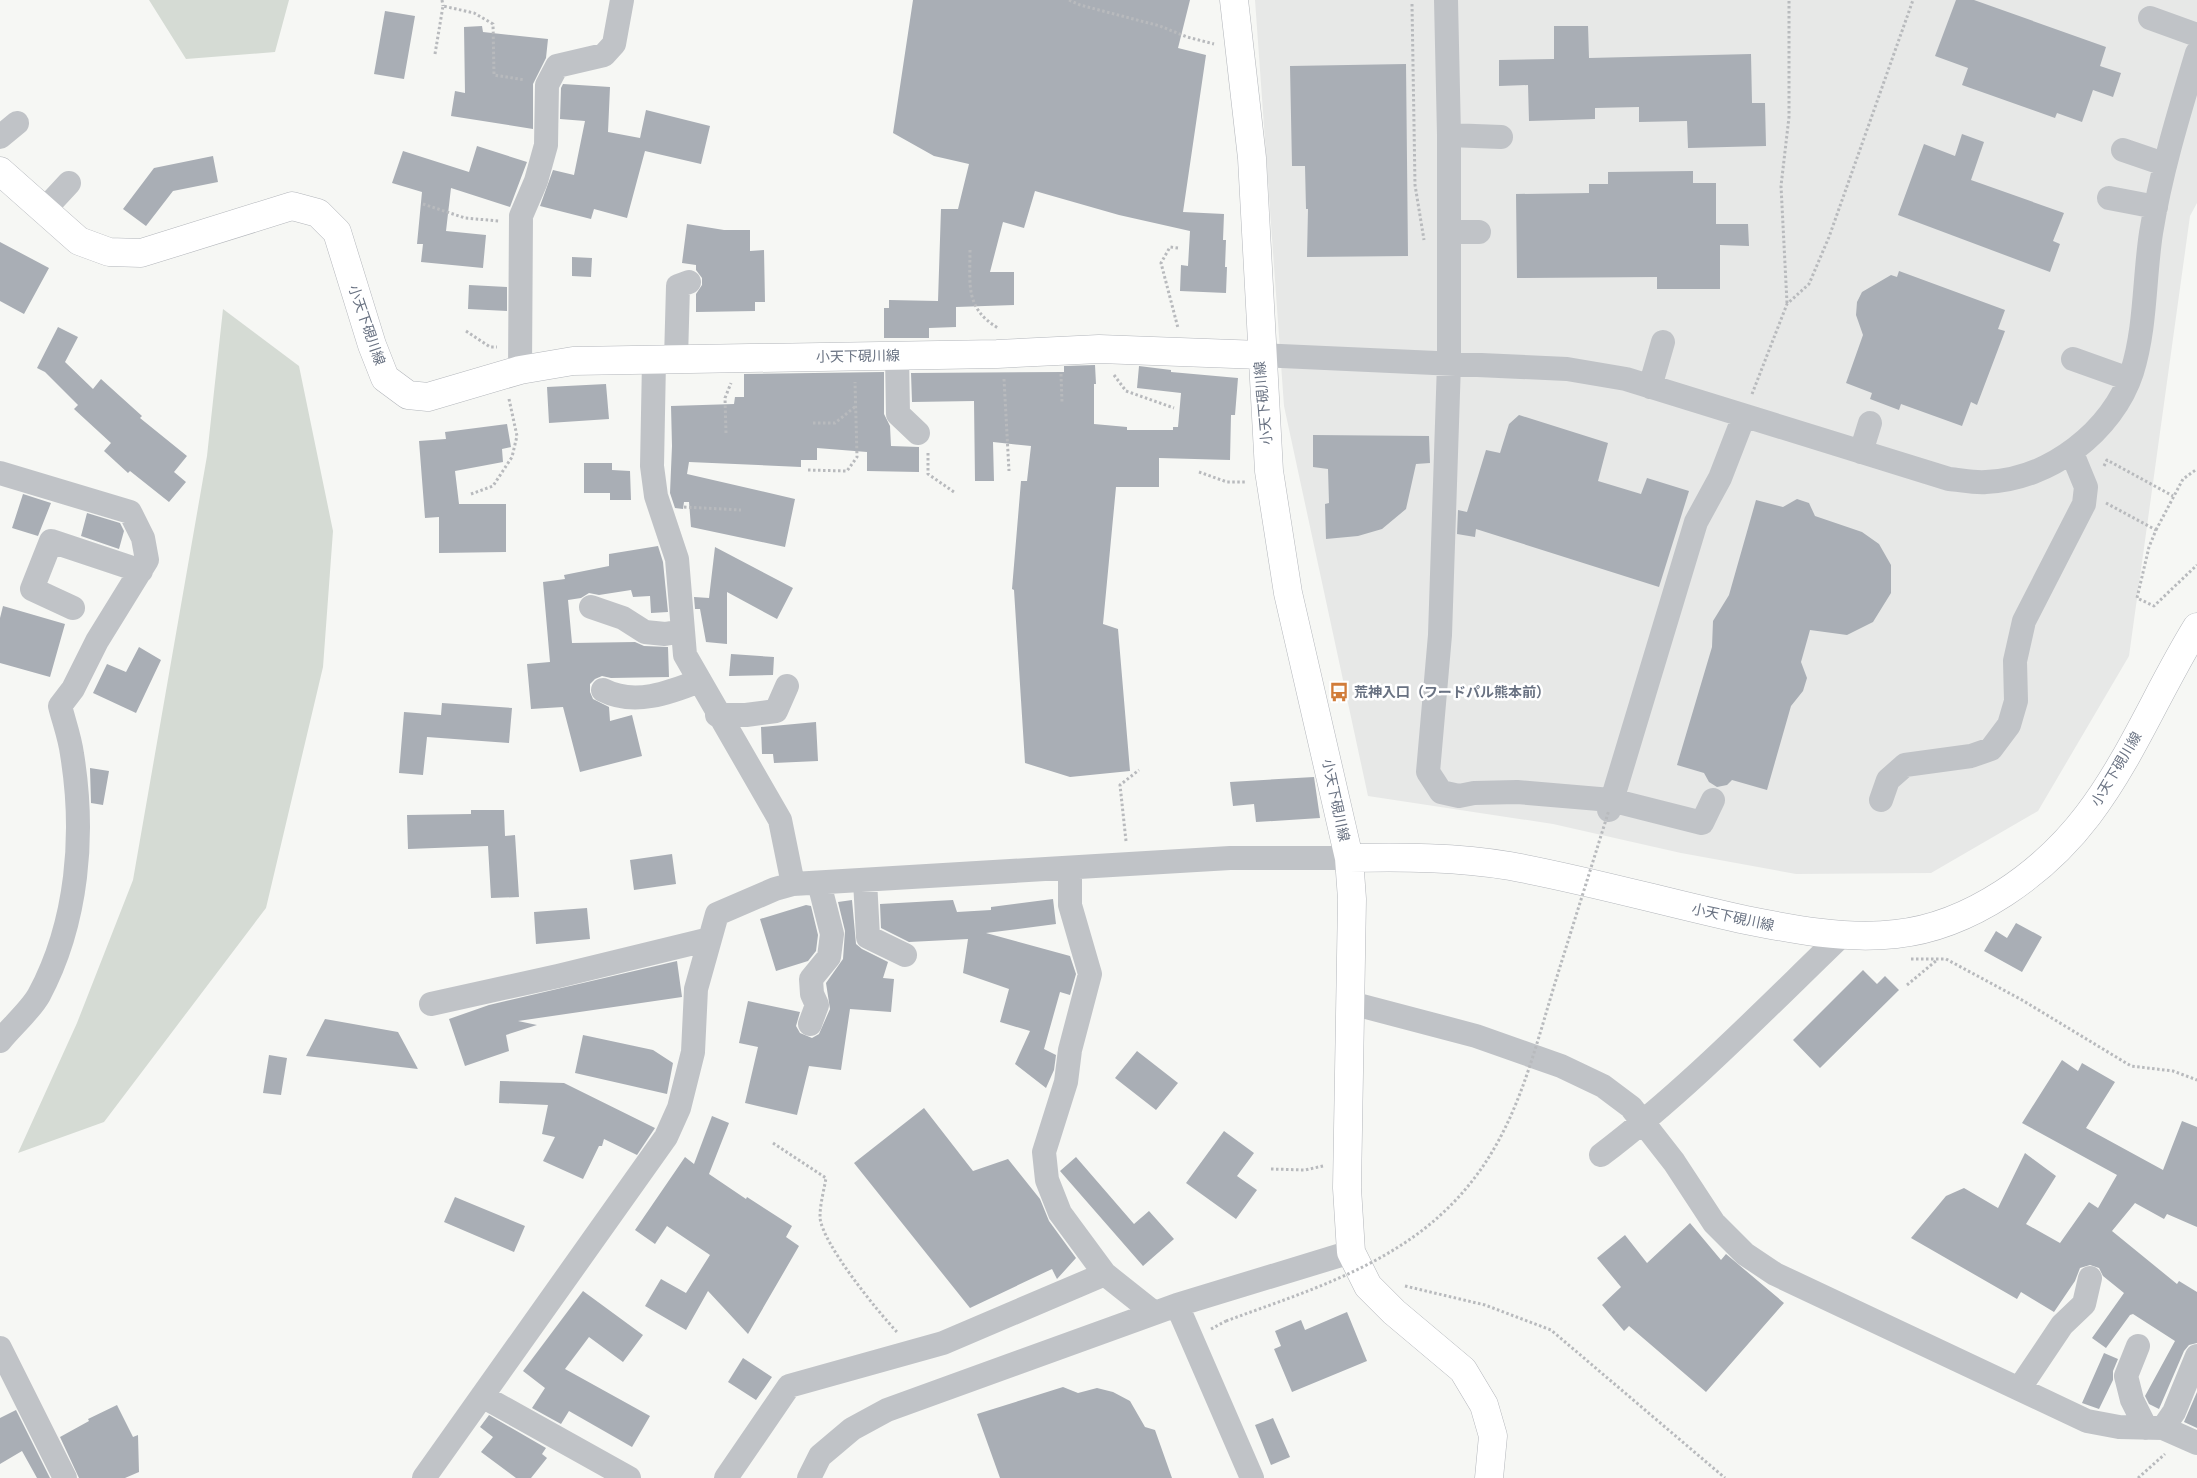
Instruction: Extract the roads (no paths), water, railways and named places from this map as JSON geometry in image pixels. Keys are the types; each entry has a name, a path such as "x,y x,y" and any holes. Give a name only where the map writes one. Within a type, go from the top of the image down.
{"main road":[{"path":"1234,0 1252,158 1261,355"},
{"name":"小天下硯川線","path":"0,171 79,241 109,252 141,253 292,206 318,213 337,232 372,345 385,378 408,395 428,397 514,364 573,361 1098,350 1261,355 1271,485 1288,592 1348,858 1436,857 1509,866 1794,930 1843,934 1898,934 1948,921 2013,889 2051,856 2088,815 2116,774 2197,627"},
{"path":"1348,858 1352,899 1348,1162 1351,1252 1368,1286 1394,1312 1463,1370 1484,1404 1493,1436 1489,1478"}],"street":[{"path":"514,364 522,216 536,181 546,145 546,85 557,66 604,55 614,44 622,0"},
{"path":"1446,0 1449,135 1449,363 1440,635 1428,772 1441,792 1459,796 1474,793 1517,792 1610,805 1702,823 1713,800"},
{"path":"2150,18 2197,35"},
{"path":"1261,355 1567,369 1626,379 1949,479 1986,482 2015,478 2044,469 2072,453 2101,425 2128,379 2140,336 2156,207 2164,164 2197,53"},
{"path":"1449,135 1500,137"},
{"path":"2123,150 2164,164"},
{"path":"44,210 69,183"},
{"path":"2109,198 2156,207"},
{"path":"1449,232 1479,232"},
{"path":"689,282 678,286 665,360 652,466 656,496 677,560 684,655 717,715 780,820 793,884"},
{"path":"1650,387 1663,342"},
{"path":"897,355 898,414 918,433"},
{"path":"2072,359 2128,379"},
{"path":"1610,805 1696,522 1720,478 1744,416"},
{"path":"1861,452 1870,424"},
{"path":"1881,800 1888,780 1905,765 1971,756 1991,749 2009,725 2016,700 2016,661 2024,621 2084,504 2086,487 2072,453"},
{"path":"0,474 130,512 143,538 148,560 97,641 73,689 60,706 72,753 77,817 78,869 62,939 39,996 0,1041"},
{"path":"72,608 32,589 52,541 141,571"},
{"path":"590,606 623,618 645,632 666,634 683,631"},
{"path":"603,690 616,696 647,697 673,692 699,681"},
{"path":"717,715 746,716 776,711 787,686"},
{"path":"424,1478 669,1130 679,1108 694,1052 696,989 717,914 774,889 793,884 1230,858 1348,858"},
{"path":"1070,868 1070,905 1090,974 1070,1050 1066,1082 1044,1152 1047,1180 1060,1213 1106,1274 1154,1313"},
{"path":"865,880 868,937 905,955"},
{"path":"810,1024 817,1005 812,994 811,979 829,957 832,934 819,883"},
{"path":"1600,1155 1643,1123 1729,1045 1843,934"},
{"path":"431,1004 558,976 710,939"},
{"path":"1351,1003 1476,1036 1562,1066 1604,1086 1631,1107 1674,1162 1714,1223 1745,1254 1775,1274 2087,1421 2172,1434"},
{"path":"809,1478 820,1456 852,1429 887,1410 1177,1305 1351,1252"},
{"path":"726,1478 789,1386 943,1343 1106,1274"},
{"path":"2019,1389 2062,1325 2084,1304 2090,1278"},
{"path":"1177,1305 1252,1478"},
{"path":"2138,1346 2126,1376 2132,1400 2172,1434"},
{"path":"0,1348 65,1478"},
{"path":"2172,1434 2174,1412 2197,1356"},
{"path":"482,1396 629,1478"}],"place":[{"name":"荒神入口（フードパル熊本前）","path":"1339,692"}]}
